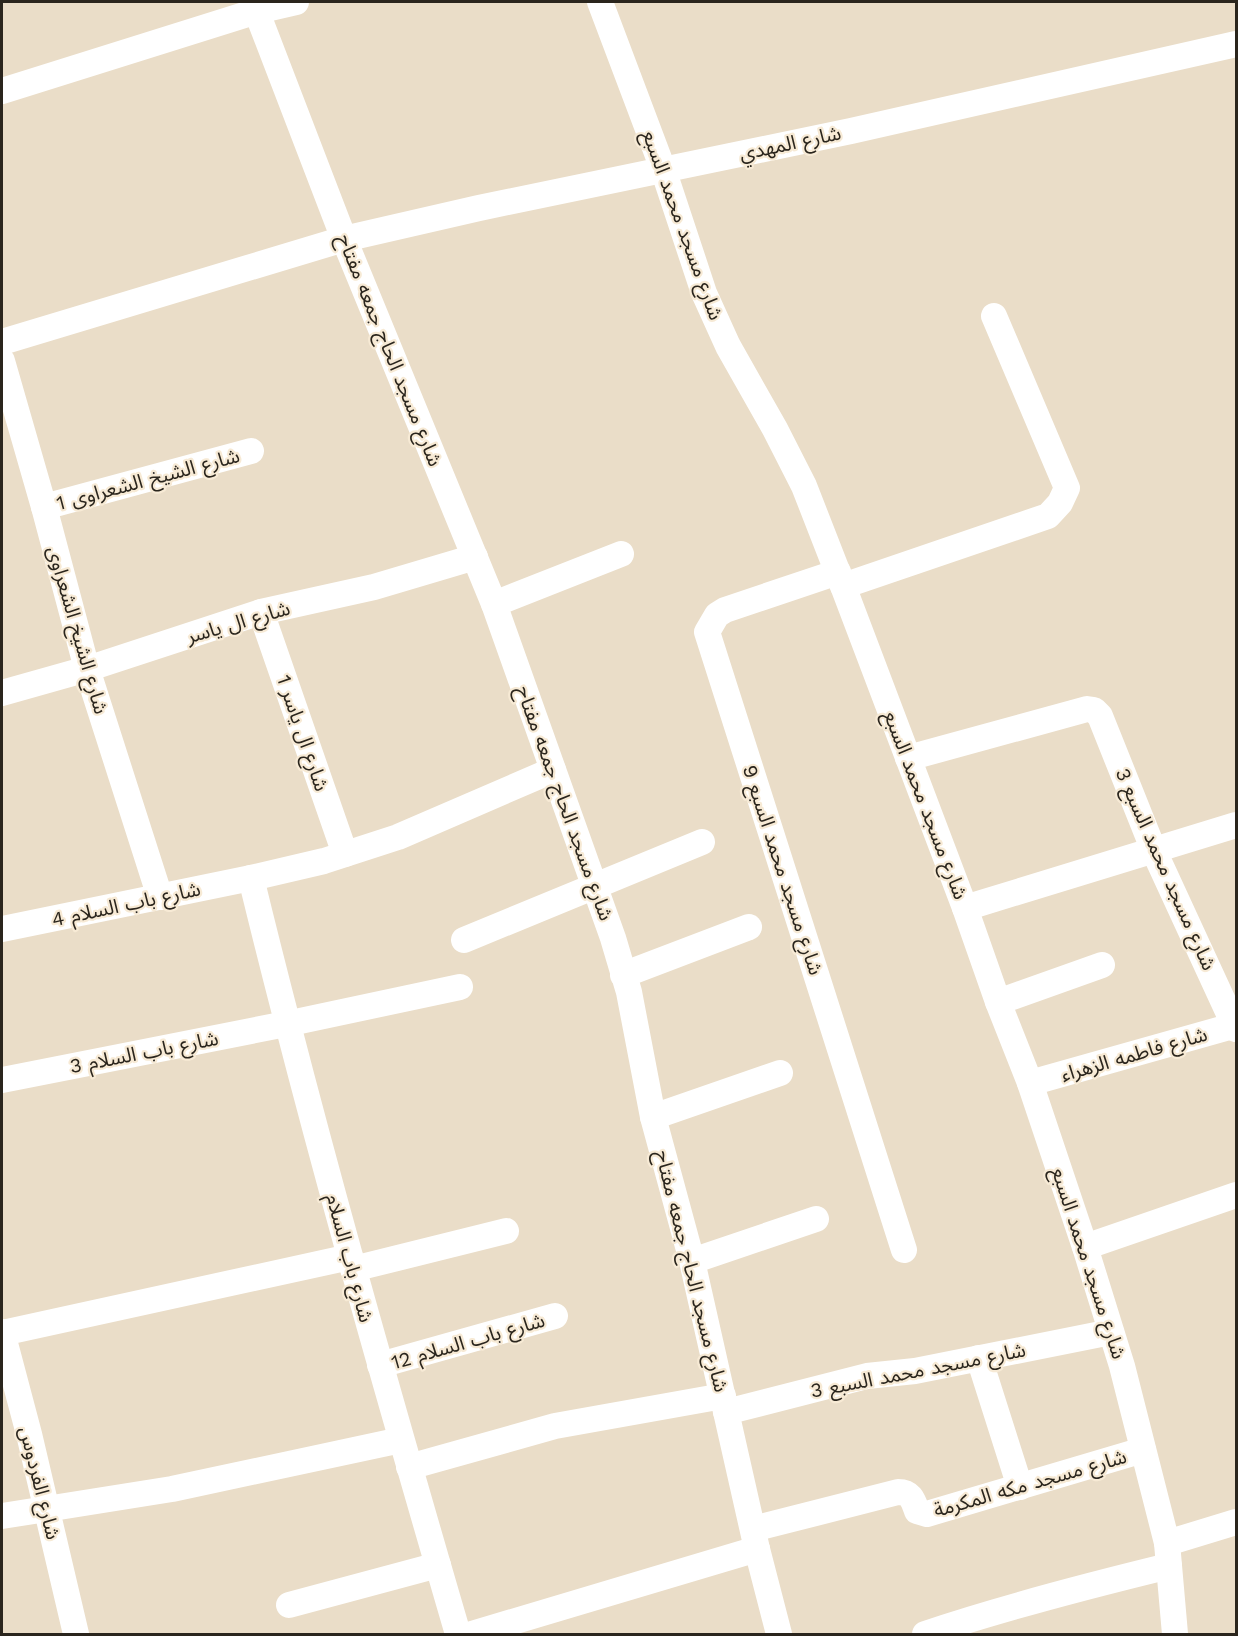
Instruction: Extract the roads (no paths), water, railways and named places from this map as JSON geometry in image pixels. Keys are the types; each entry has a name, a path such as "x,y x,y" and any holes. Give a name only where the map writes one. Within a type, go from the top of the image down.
{"street":[{"path":"2,91 255,6 296,2"},
{"name":"شارع مسجد محمد السبع","path":"600,2 663,169 704,293 728,346 804,486 1030,1083 1085,1247 1143,1450 1168,1554 1176,1635"},
{"name":"شارع مسجد الحاج جمعه مفتاح","path":"255,6 344,239 494,604 613,938 653,1117 692,1261 779,1635"},
{"name":"شارع المهدي","path":"344,239 663,169 851,131 1236,44"},
{"path":"2,342 344,239"},
{"path":"841,579 1048,516 1060,503 1067,488 994,316"},
{"name":"شارع الشيخ الشعراوى","path":"2,361 87,669 160,897"},
{"name":"شارع الشيخ الشعراوى 1","path":"44,507 252,451"},
{"path":"494,604 621,554"},
{"name":"شارع ال ياسر","path":"2,693 87,669 261,612 374,587 475,556"},
{"name":"شارع مسجد محمد السبع 9","path":"841,579 725,610 717,615 707,632 904,1250"},
{"name":"شارع ال ياسر 1","path":"261,612 345,854"},
{"name":"شارع مسجد محمد السبع 3","path":"908,758 1087,709 1094,710 1100,716 1154,851 1236,1026"},
{"name":"شارع باب السلام 4","path":"2,929 251,878 345,854 398,837 553,770"},
{"path":"965,908 1236,825"},
{"path":"464,940 702,842"},
{"name":"شارع باب السلام","path":"251,878 286,1024 401,1440 458,1635"},
{"path":"623,975 749,927"},
{"path":"998,1002 1102,965"},
{"name":"شارع باب السلام 3","path":"2,1080 460,987"},
{"name":"شارع فاطمه الزهراء","path":"1030,1083 1236,1026"},
{"path":"653,1117 780,1073"},
{"path":"1085,1247 1236,1195"},
{"path":"692,1261 816,1219"},
{"path":"2,1333 506,1231"},
{"name":"شارع باب السلام 12","path":"380,1365 555,1316"},
{"name":"شارع مسجد محمد السبع 3","path":"409,1467 555,1426 725,1404 867,1376 915,1371 1111,1332"},
{"name":"شارع الفردوس","path":"2,1333 76,1635"},
{"path":"979,1358 1020,1487"},
{"path":"2,1516 47,1511 172,1489 401,1440"},
{"name":"شارع مسجد مكه المكرمة","path":"472,1635 898,1492 911,1496 917,1511 927,1514 1143,1450"},
{"path":"925,1635 978,1616 1073,1589 1168,1554 1236,1522"},
{"path":"289,1605 438,1565"}]}
